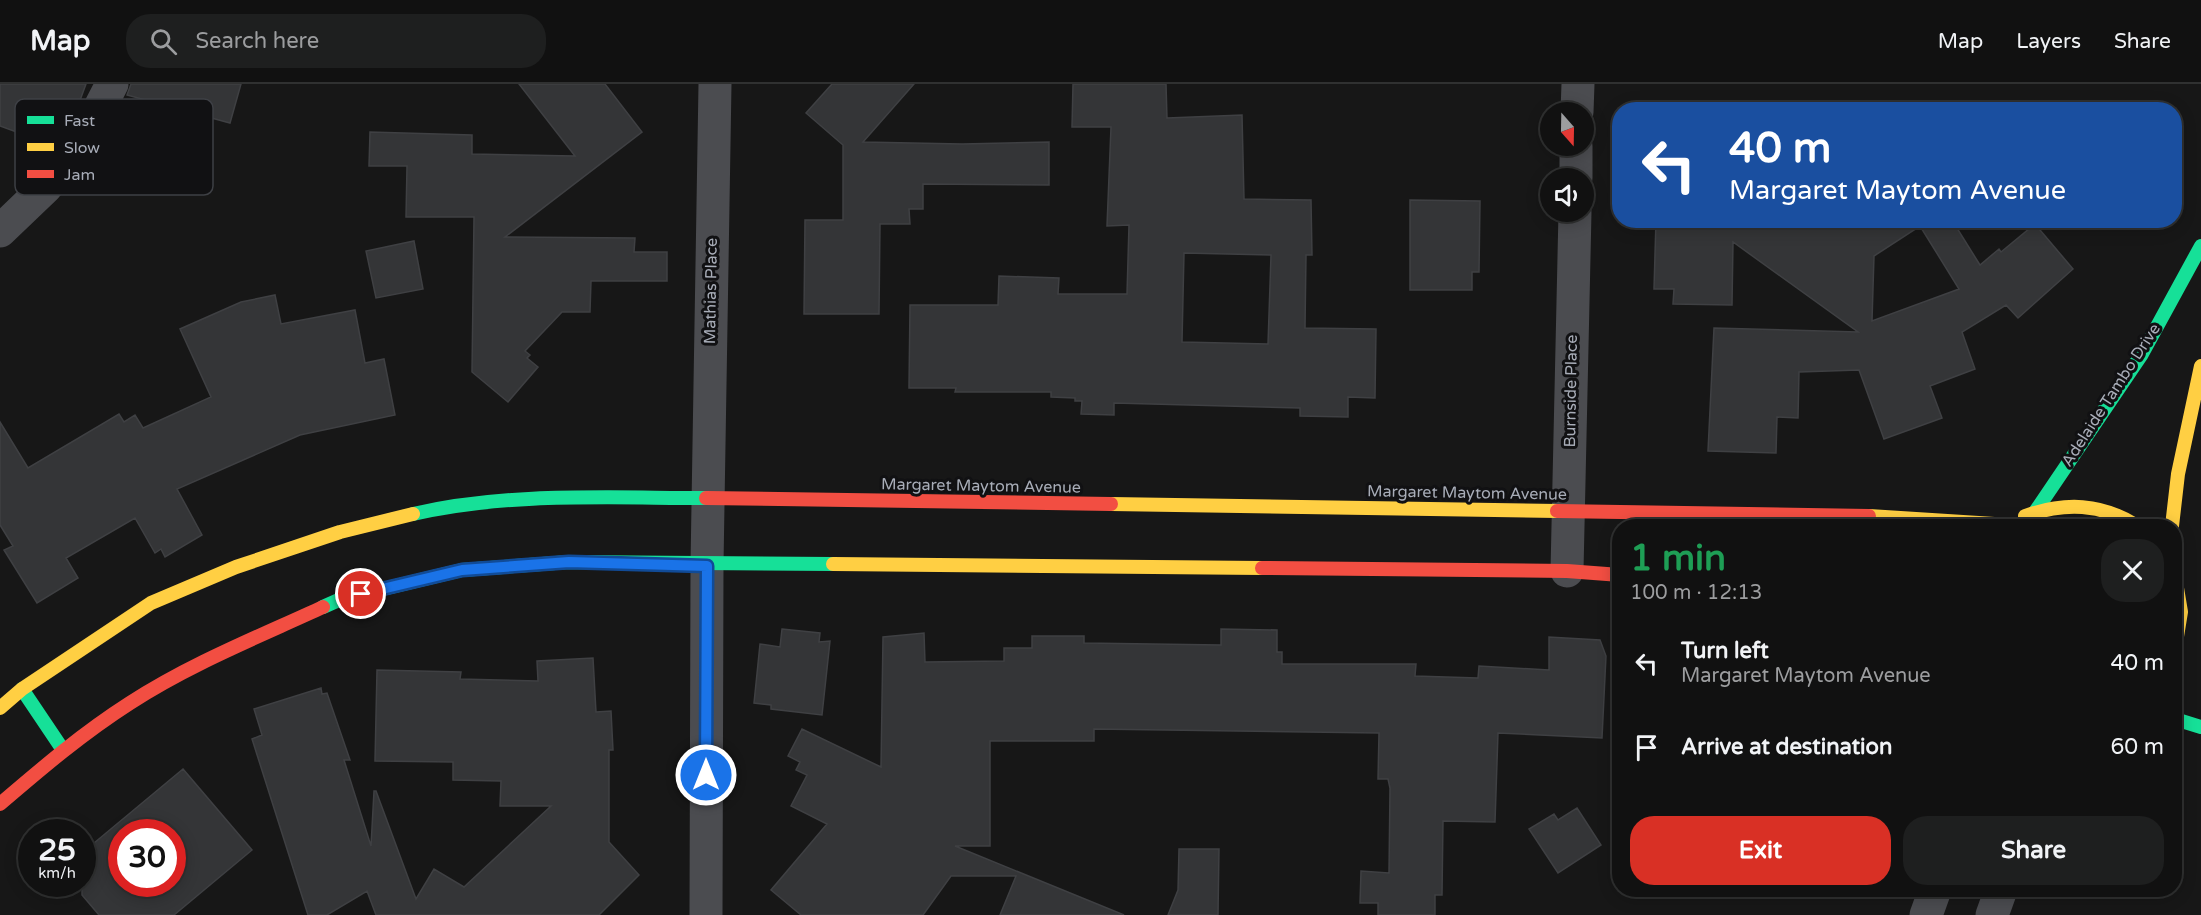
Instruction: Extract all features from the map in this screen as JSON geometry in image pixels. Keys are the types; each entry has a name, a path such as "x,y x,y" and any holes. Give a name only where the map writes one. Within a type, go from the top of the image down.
{"street":[{"path":"104,99 112,84"},
{"name":"Mathias Place","path":"706,915 707,566 715,84"},
{"path":"1577,102 1578,84"},
{"path":"0,231 38,195"},
{"name":"Burnside Place","path":"1567,571 1575,222"},
{"name":"Adelaide Tambo Drive","path":"2035,512 2142,354 2201,246"},
{"path":"2173,519 2178,474 2201,366"},
{"name":"Margaret Maytom Avenue","path":"0,708 22,689 151,603 236,567 340,532 460,505 549,498 708,498 1902,516 1934,519"},
{"path":"2022,519 2035,512 2065,505 2096,507 2126,519"},
{"path":"0,804 63,750 131,702 224,652 341,599 462,570 569,562 707,566 1567,571 1612,574"},
{"path":"2182,582 2193,592"},
{"path":"22,689 63,750"},
{"path":"2182,721 2201,727"},
{"path":"1926,915 1932,897"},
{"path":"1992,915 1998,897"}],"building":[{"path":"0,84 86,84 80,99 15,99 15,131 0,126"},
{"path":"131,84 241,84 230,123 213,118 213,99 142,99 127,95"},
{"path":"519,84 605,84 642,132 505,237 635,238 634,252 667,252 667,281 591,281 590,312 562,312 525,351 530,355 527,358 538,367 508,402 472,372 474,217 406,217 407,166 369,166 370,132 472,135 472,154 575,156"},
{"path":"832,84 914,84 863,142 962,144 1049,142 1049,185 923,184 923,209 909,209 910,224 880,224 879,314 804,314 805,220 843,220 843,145 806,113"},
{"path":"1073,84 1166,84 1167,118 1242,115 1244,199 1311,200 1312,255 1306,255 1305,328 1376,329 1375,398 1348,397 1348,417 1300,416 1300,408 1114,403 1114,415 1081,414 1082,401 1075,401 1075,398 1051,397 1051,392 955,392 956,388 909,388 910,305 998,305 999,276 1059,278 1058,294 1127,294 1129,225 1107,226 1111,127 1072,127","holes":["1184,253 1271,255 1268,344 1182,342"]},
{"path":"1410,200 1480,201 1479,272 1472,272 1472,290 1410,290"},
{"path":"1656,228 1917,228 1874,256 1872,321 1959,289 1921,228 1957,228 1980,265 1999,249 2001,252 2030,228 2038,228 2073,269 2018,318 2006,305 1962,332 1975,369 1930,386 1942,418 1884,439 1859,370 1799,372 1798,418 1777,417 1776,453 1708,451 1714,328 1858,332 1733,242 1732,305 1673,304 1674,289 1654,289"},
{"path":"414,241 423,289 376,298 366,251"},
{"path":"275,295 281,324 355,310 365,363 384,359 395,415 300,435 177,489 202,535 165,557 161,549 155,553 135,518 66,558 78,578 37,603 4,550 13,546 0,525 0,422 28,468 119,414 124,422 135,415 143,428 211,397 180,329 241,302"},
{"path":"782,629 820,633 819,642 830,641 822,715 771,709 771,705 754,703 760,644 780,647"},
{"path":"1221,629 1277,630 1277,652 1282,652 1282,664 1416,664 1415,676 1478,678 1479,666 1549,670 1549,637 1600,640 1606,656 1602,738 1498,733 1495,822 1443,821 1442,895 1435,895 1435,915 1378,915 1378,903 1360,903 1361,871 1389,873 1390,788 1388,779 1378,779 1379,733 1094,729 1094,741 990,741 990,846 955,846 1124,915 1000,915 1016,876 951,876 923,915 801,915 771,890 827,824 791,806 807,775 796,770 800,762 788,756 802,729 881,767 883,637 924,633 925,662 1004,661 1004,648 1032,648 1032,636 1084,636 1084,643 1221,645"},
{"path":"593,658 596,712 611,711 613,750 609,750 609,842 639,875 599,915 376,915 367,891 327,915 308,915 252,739 262,735 254,709 321,688 322,694 327,693 350,760 344,760 371,846 374,791 376,791 416,899 434,869 464,887 551,806 500,806 501,781 453,780 453,762 375,761 377,670 461,672 460,679 538,681 537,661"},
{"path":"183,769 252,850 174,915 99,915 84,897 96,897 96,841 108,831 108,897 186,897 186,819 123,819"},
{"path":"1577,808 1601,845 1558,873 1529,829 1554,814 1558,820"},
{"path":"1179,849 1219,849 1218,915 1168,915 1178,890"}],"traffic: fast":[{"path":"2035,512 2142,354 2201,246"},
{"path":"413,514 485,502 522,499 706,498"},
{"path":"323,607 341,599 462,570 569,562 833,564"},
{"path":"22,689 63,750"},
{"path":"2182,721 2201,727"}],"traffic: slow":[{"path":"2173,519 2178,474 2201,366"},
{"path":"1111,504 1557,511"},
{"path":"2025,516 2054,508 2082,507 2096,509 2125,519"},
{"path":"0,708 22,689 151,603 236,567 340,532 413,514"},
{"path":"1869,516 1916,519"},
{"path":"833,564 1262,568"}],"traffic: jam":[{"path":"706,498 1111,504"},
{"path":"1557,511 1869,516"},
{"path":"1262,568 1567,571 1612,574"},
{"path":"0,804 79,739 153,689 225,652 323,607"}],"route":[{"path":"361,594 462,570 569,562 707,566 706,775"}]}
